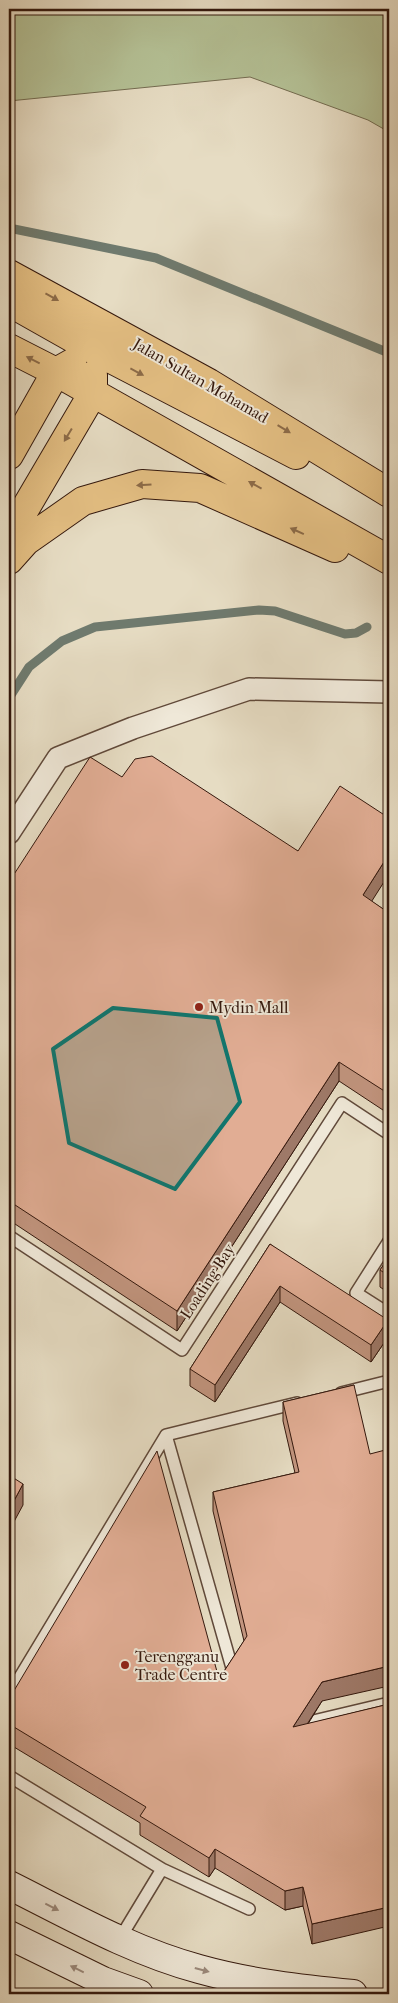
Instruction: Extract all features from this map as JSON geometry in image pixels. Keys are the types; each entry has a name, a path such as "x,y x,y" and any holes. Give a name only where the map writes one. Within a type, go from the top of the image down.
{"highway":[{"name":"Jalan Sultan Mohamad","path":"9,274 209,383 389,493"},
{"name":"Jalan Sultan Mohamad","path":"9,302 94,350 389,504"},
{"path":"9,348 56,372 389,560"},
{"path":"9,455 56,372 94,350"},
{"path":"9,536 93,393 94,350"},
{"path":"9,560 26,541 83,501 142,484 200,488 389,572"}],"main road":[{"path":"9,1885 119,1940 199,1969 282,1987 352,1994"},
{"path":"9,1935 103,1981 139,1994"}],"street":[{"path":"9,833 58,758 133,728 249,689 389,692"}],"lane":[{"name":"Loading Bay","path":"9,1236 182,1350 342,1103 389,1134"},
{"path":"389,1242 356,1293 389,1314"},
{"path":"331,1395 389,1381"},
{"path":"9,1694 166,1434 312,1400"},
{"path":"166,1434 234,1675"},
{"path":"309,1722 389,1704"},
{"path":"9,1776 162,1869 250,1909"},
{"path":"119,1940 162,1869"}],"highlighted area":[{"path":"113,1008 217,1018 240,1102 175,1189 69,1143 53,1049"}],"green space":[{"path":"9,9 389,9 389,132 368,120 250,77 9,101"}],"building":[{"name":"Mydin Mall","path":"152,756 298,851 340,786 389,818 389,854 363,895 389,913 389,1094 339,1062 177,1311 9,1201 9,882 90,757 122,777 135,759"},
{"path":"270,1244 388,1320 371,1345 280,1286 215,1385 190,1369"},
{"path":"389,1257 389,1276 380,1270"},
{"name":"Terengganu Trade Centre","path":"354,1385 370,1454 389,1449 389,1666 322,1682 293,1727 389,1704 389,1907 312,1924 303,1887 285,1891 215,1849 209,1858 140,1816 146,1807 9,1724 9,1699 157,1451 219,1679 247,1636 213,1492 299,1472 283,1402"},
{"path":"9,1475 23,1484 9,1510"}],"waterway":[{"path":"9,228 156,258 389,353"},
{"path":"9,698 29,667 62,641 95,627 259,610 275,611 345,634 356,633 367,627"}],"place":[{"name":"Mydin Mall","path":"199,1007"},
{"name":"Terengganu Trade Centre","path":"125,1665"}]}
